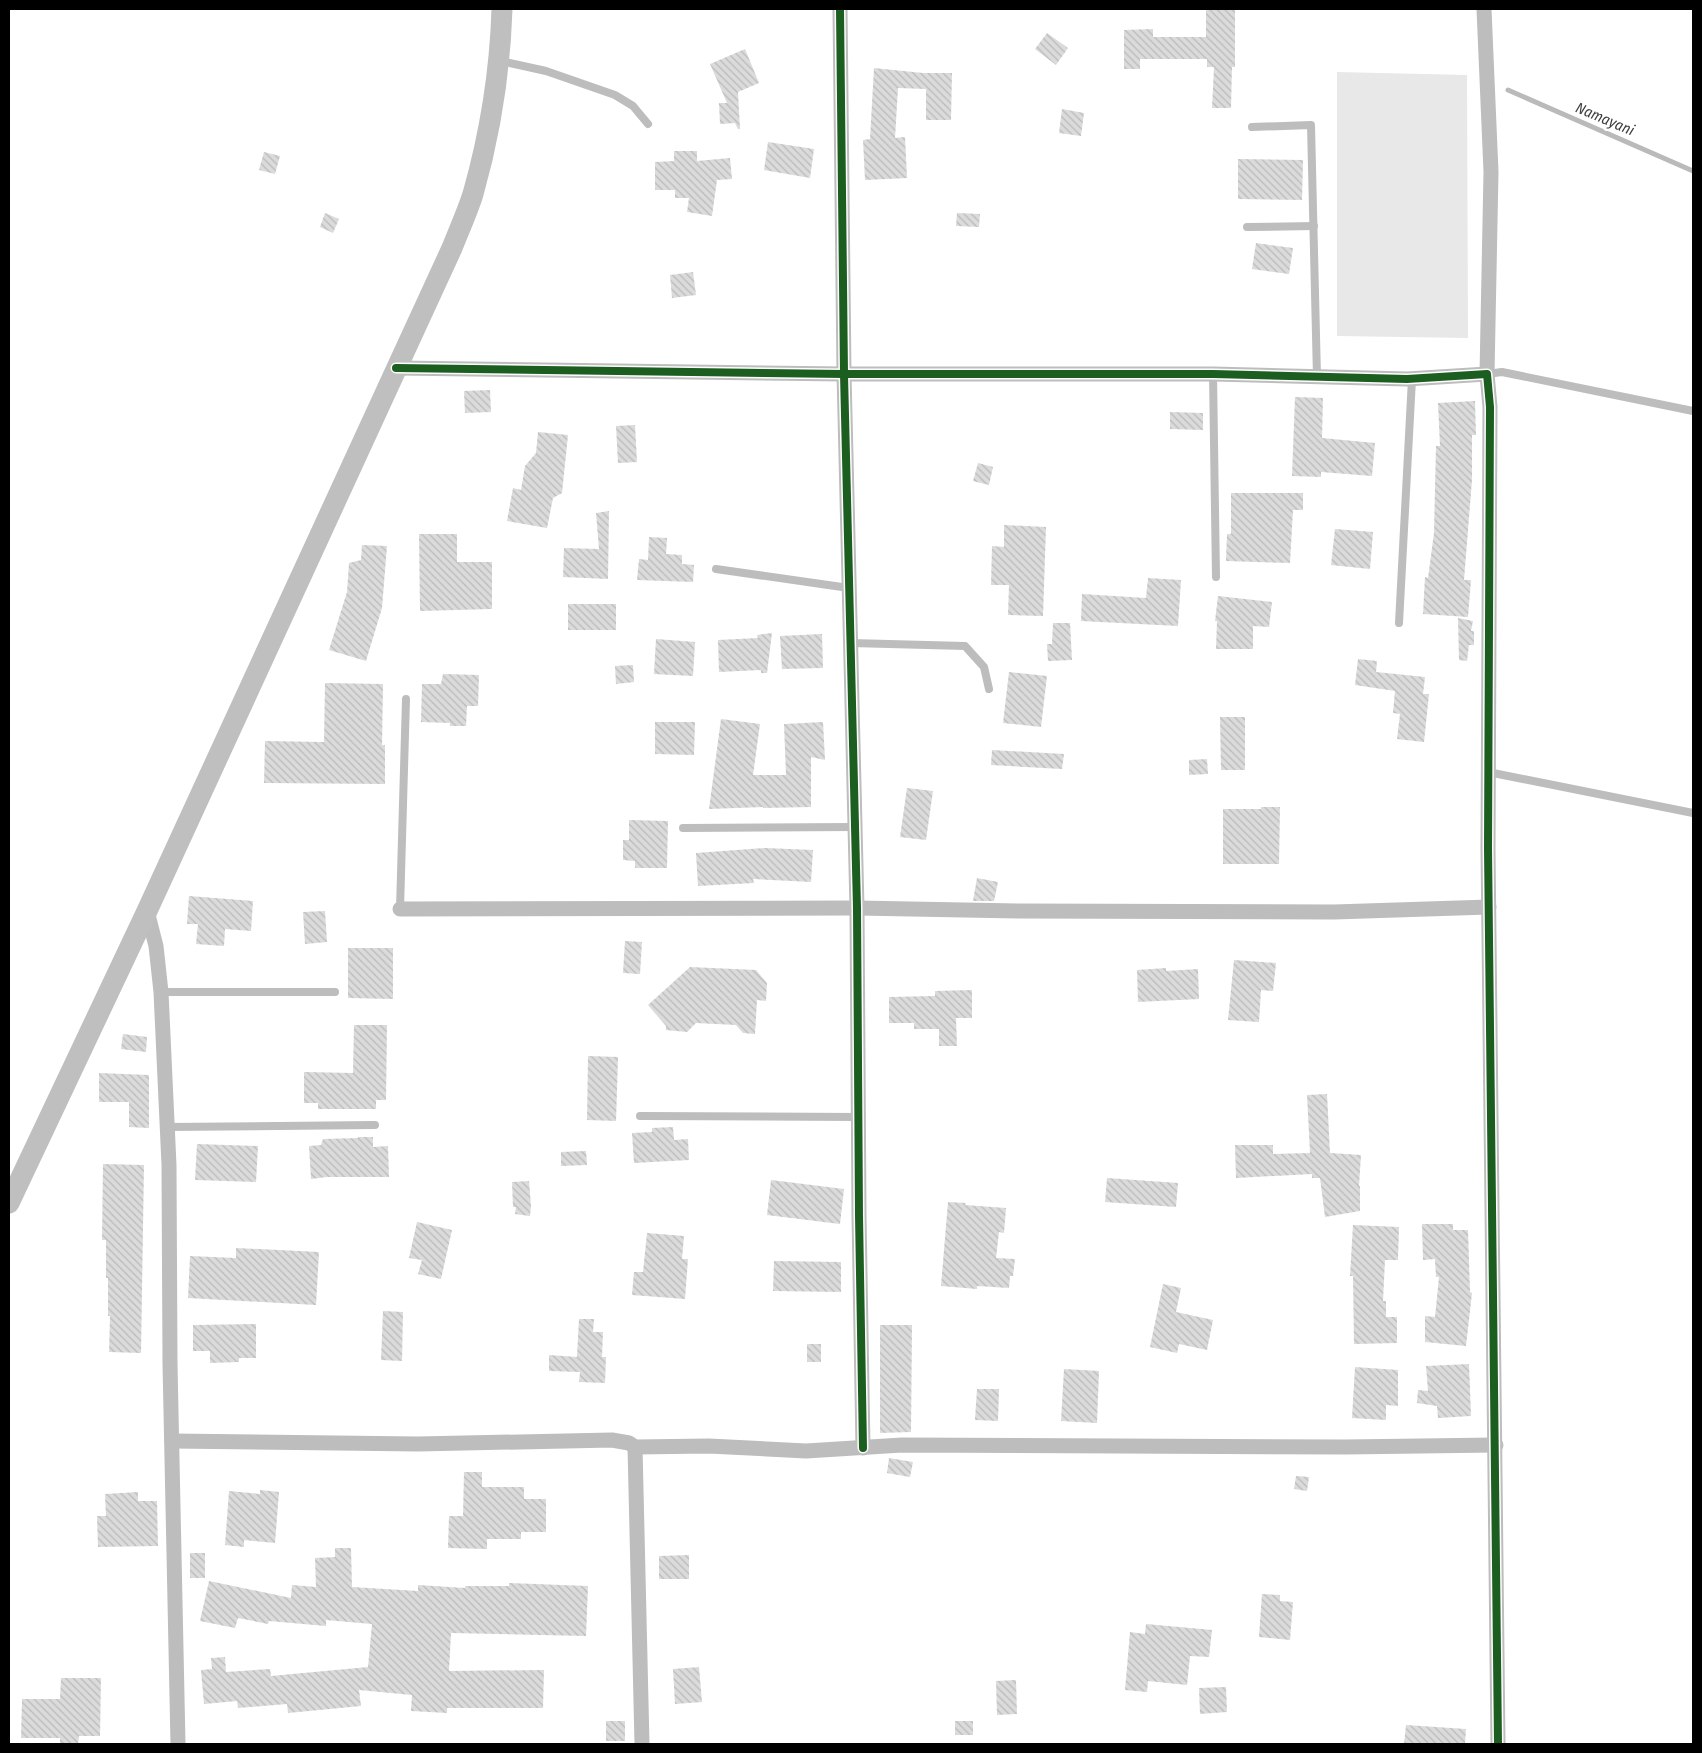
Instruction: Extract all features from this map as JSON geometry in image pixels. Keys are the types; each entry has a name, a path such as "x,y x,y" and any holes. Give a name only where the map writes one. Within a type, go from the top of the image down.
{"street":[{"path":"9,1203 147,911 444,266 472,196 489,132 499,61 502,9"},
{"path":"840,9 844,374 858,908 858,1215 863,1448"},
{"path":"1484,9 1491,172 1487,374 1490,406 1488,907 1496,1445 1498,1744"},
{"path":"396,368 844,374 1213,374 1412,379 1487,374"},
{"path":"400,909 858,908 1019,912 1334,912 1488,907"},
{"path":"147,911 156,946 168,1127 178,1744"},
{"path":"172,1441 418,1444 612,1440 629,1443 635,1447 709,1446 806,1450 902,1445 1345,1447 1496,1445"},
{"path":"635,1447 642,1744"}],"lane":[{"path":"499,61 546,71 615,95 634,106 648,124"},
{"path":"1252,127 1311,126 1317,377"},
{"path":"1247,227 1314,226"},
{"path":"1487,374 1502,372 1693,411"},
{"path":"1213,374 1216,577"},
{"path":"1399,623 1412,379"},
{"path":"716,569 849,588"},
{"path":"851,643 965,646 984,667 989,689"},
{"path":"400,909 406,699"},
{"path":"1488,772 1693,813"},
{"path":"683,828 856,827"},
{"path":"160,992 335,992"},
{"path":"640,1116 858,1117"},
{"path":"168,1127 375,1126"}],"shaded area":[{"path":"1337,72 1467,75 1468,338 1337,336"}],"building":[{"path":"1206,9 1235,9 1235,67 1232,67 1231,108 1212,108 1214,67 1207,67 1207,59 1140,59 1140,69 1124,69 1124,30 1153,29 1153,37 1206,37"},
{"path":"1047,33 1068,48 1056,65 1035,49"},
{"path":"745,49 759,83 738,92 740,129 738,129 735,123 720,124 719,103 727,103 710,64"},
{"path":"874,68 923,73 952,73 951,120 926,120 926,89 898,88 895,138 905,137 907,178 865,180 863,140 870,139"},
{"path":"1062,109 1084,113 1081,136 1059,133"},
{"path":"768,142 814,149 810,178 764,170"},
{"path":"674,151 697,151 697,161 730,158 732,179 717,180 712,216 687,212 689,198 675,198 675,190 655,190 655,162 674,161"},
{"path":"264,152 280,156 275,174 259,170"},
{"path":"1238,159 1303,160 1302,200 1238,199"},
{"path":"325,213 339,219 333,233 320,227"},
{"path":"957,213 980,214 979,227 956,226"},
{"path":"1256,243 1293,248 1289,274 1252,269"},
{"path":"693,272 696,295 672,298 670,275"},
{"path":"490,390 491,412 465,413 464,391"},
{"path":"1295,397 1323,398 1322,438 1375,443 1372,476 1321,472 1321,477 1292,476"},
{"path":"1475,401 1476,435 1472,435 1472,480 1464,580 1471,580 1468,617 1423,614 1425,577 1428,578 1434,533 1436,446 1440,446 1438,403"},
{"path":"1170,412 1203,413 1203,430 1170,429"},
{"path":"635,425 637,462 618,463 616,426"},
{"path":"538,432 568,435 562,493 553,498 547,528 507,521 513,488 521,490 525,466 536,453"},
{"path":"978,463 993,467 989,485 973,481"},
{"path":"1231,493 1303,493 1303,510 1293,510 1290,563 1226,561 1227,534 1231,534"},
{"path":"609,511 608,579 563,577 564,548 599,549 596,513"},
{"path":"1004,525 1046,527 1043,616 1008,615 1009,585 991,585 992,546 1004,547"},
{"path":"1335,529 1373,532 1370,569 1331,565"},
{"path":"419,534 457,534 457,562 492,562 492,609 420,611"},
{"path":"649,537 667,538 666,554 682,555 682,564 694,565 693,582 637,580 639,559 648,560"},
{"path":"362,545 387,546 382,608 366,661 329,650 347,592 349,563 361,560"},
{"path":"1148,578 1181,580 1178,626 1081,621 1082,594 1146,598"},
{"path":"1218,596 1272,602 1269,627 1253,626 1253,649 1216,649 1217,621 1215,621"},
{"path":"568,604 616,604 616,630 568,630"},
{"path":"1458,618 1473,621 1471,631 1474,631 1474,645 1469,645 1467,661 1459,660"},
{"path":"1053,623 1070,623 1072,660 1048,661 1047,644 1052,644"},
{"path":"772,633 767,673 761,673 761,670 719,672 718,640 758,638 757,635"},
{"path":"822,634 823,668 782,669 780,636"},
{"path":"656,639 695,642 693,676 654,674"},
{"path":"1358,659 1377,661 1376,672 1425,677 1423,694 1429,694 1424,742 1397,739 1400,714 1393,713 1395,691 1355,685"},
{"path":"633,665 634,682 616,684 615,666"},
{"path":"1009,672 1047,676 1041,727 1003,723"},
{"path":"443,674 479,675 478,706 467,706 466,726 450,726 450,723 421,722 422,684 441,684"},
{"path":"325,683 383,684 382,745 385,745 385,784 264,783 265,741 324,742"},
{"path":"1220,717 1245,717 1245,770 1221,770"},
{"path":"721,719 760,724 753,775 786,775 784,724 823,722 825,760 811,757 811,807 709,809"},
{"path":"655,722 695,722 694,755 655,754"},
{"path":"992,750 1064,754 1062,769 991,765"},
{"path":"1207,759 1208,774 1189,775 1189,760"},
{"path":"907,788 933,791 926,840 900,837"},
{"path":"1261,807 1280,807 1279,864 1223,864 1223,809 1261,809"},
{"path":"629,820 668,821 667,868 635,868 635,861 623,860 623,840 629,840"},
{"path":"765,848 813,850 811,882 753,879 754,883 698,886 696,853"},
{"path":"977,878 998,882 994,901 973,901"},
{"path":"189,896 253,901 251,931 225,929 224,946 196,944 198,924 187,924"},
{"path":"325,911 327,942 305,944 303,912"},
{"path":"625,941 642,942 640,974 623,973"},
{"path":"348,948 393,948 393,999 348,998"},
{"path":"1234,960 1276,963 1273,991 1261,990 1259,1022 1228,1020"},
{"path":"690,967 756,970 767,983 766,1001 757,1000 755,1034 743,1033 736,1025 696,1023 687,1032 666,1030 666,1026 648,1005"},
{"path":"1166,968 1166,971 1198,969 1199,999 1138,1002 1137,970"},
{"path":"972,990 972,1018 956,1018 957,1046 939,1046 939,1029 914,1029 914,1023 889,1023 889,997 935,996 935,991"},
{"path":"354,1025 387,1025 386,1100 376,1100 376,1109 318,1109 318,1103 304,1103 304,1072 353,1073"},
{"path":"123,1034 147,1037 146,1052 121,1049"},
{"path":"588,1056 618,1057 616,1121 587,1120"},
{"path":"99,1073 149,1075 149,1128 129,1127 129,1102 99,1102"},
{"path":"1327,1094 1330,1153 1361,1155 1360,1211 1325,1217 1320,1178 1312,1178 1312,1174 1236,1178 1235,1145 1273,1145 1273,1154 1310,1153 1307,1095"},
{"path":"673,1127 674,1140 688,1139 689,1160 634,1163 632,1133 652,1132 652,1128"},
{"path":"373,1137 373,1147 388,1146 389,1177 327,1177 311,1179 309,1146 321,1145 323,1139"},
{"path":"197,1144 258,1146 256,1182 195,1180"},
{"path":"586,1151 587,1165 561,1166 561,1152"},
{"path":"103,1164 144,1165 141,1353 109,1352 110,1316 108,1316 108,1278 106,1278 106,1240 102,1240"},
{"path":"1107,1178 1178,1183 1176,1207 1105,1202"},
{"path":"771,1180 844,1189 840,1224 767,1215"},
{"path":"529,1181 530,1216 515,1214 516,1207 513,1207 512,1182"},
{"path":"948,1202 1006,1208 1004,1233 999,1232 996,1258 1015,1259 1009,1288 977,1286 977,1289 941,1286"},
{"path":"417,1222 452,1230 441,1279 418,1274 422,1260 409,1258"},
{"path":"1422,1224 1453,1224 1453,1230 1468,1230 1470,1292 1472,1293 1466,1346 1425,1342 1425,1316 1435,1317 1439,1277 1436,1277 1435,1259 1423,1260"},
{"path":"1353,1225 1399,1227 1398,1260 1385,1260 1383,1301 1386,1301 1386,1317 1397,1317 1397,1343 1354,1344 1353,1276 1350,1276"},
{"path":"647,1233 684,1236 682,1259 688,1259 685,1299 632,1295 634,1272 643,1272"},
{"path":"236,1248 319,1252 316,1305 188,1298 190,1256 236,1258"},
{"path":"774,1261 841,1262 841,1292 773,1291"},
{"path":"1163,1284 1181,1288 1176,1312 1213,1320 1207,1350 1179,1344 1177,1353 1150,1347"},
{"path":"383,1311 403,1312 402,1361 381,1360"},
{"path":"579,1319 594,1319 593,1332 603,1332 602,1357 606,1357 605,1383 579,1382 580,1372 549,1371 549,1355 577,1357"},
{"path":"256,1324 256,1358 239,1358 239,1362 210,1363 210,1351 193,1351 193,1325"},
{"path":"880,1325 912,1325 911,1432 880,1433"},
{"path":"807,1344 821,1344 821,1362 807,1362"},
{"path":"1469,1364 1471,1416 1438,1418 1437,1406 1417,1403 1418,1390 1428,1391 1426,1366"},
{"path":"1355,1367 1398,1370 1398,1406 1386,1405 1386,1420 1352,1418"},
{"path":"1064,1369 1099,1371 1097,1423 1061,1421"},
{"path":"977,1389 999,1389 998,1421 975,1420"},
{"path":"889,1458 913,1462 910,1477 887,1473"},
{"path":"464,1472 482,1472 482,1487 524,1487 524,1499 546,1499 546,1532 521,1532 521,1539 487,1539 487,1549 448,1548 449,1516 463,1516"},
{"path":"1296,1476 1309,1477 1307,1491 1294,1489"},
{"path":"260,1490 279,1492 275,1543 244,1540 244,1547 225,1545 229,1491 260,1494"},
{"path":"138,1492 138,1501 157,1501 158,1546 98,1547 97,1516 106,1516 105,1494"},
{"path":"335,1548 351,1548 352,1587 418,1591 418,1585 465,1588 465,1586 509,1586 509,1583 588,1586 586,1636 451,1633 449,1671 544,1670 543,1708 447,1708 447,1713 411,1711 412,1695 359,1690 361,1706 288,1713 287,1704 238,1708 237,1701 204,1704 201,1670 212,1669 211,1658 225,1657 226,1672 270,1669 271,1676 368,1667 372,1624 326,1620 326,1626 269,1621 268,1624 238,1618 235,1628 200,1621 209,1581 291,1598 292,1585 316,1587 315,1558 335,1557"},
{"path":"190,1553 205,1553 205,1578 190,1578"},
{"path":"689,1555 689,1579 659,1579 659,1556"},
{"path":"1262,1594 1280,1595 1280,1601 1293,1602 1290,1640 1259,1637"},
{"path":"1146,1624 1212,1630 1209,1657 1190,1656 1187,1685 1148,1681 1147,1692 1125,1690 1130,1632 1145,1634"},
{"path":"699,1667 702,1702 675,1704 673,1669"},
{"path":"61,1678 101,1678 100,1736 79,1736 78,1744 60,1744 60,1738 21,1738 22,1699 60,1699"},
{"path":"1016,1680 1017,1714 997,1715 996,1681"},
{"path":"1226,1687 1227,1712 1200,1714 1199,1688"},
{"path":"606,1721 625,1721 625,1741 606,1741"},
{"path":"955,1721 973,1721 973,1735 955,1735"},
{"path":"1406,1725 1466,1729 1465,1744 1404,1744"}],"waterway":[{"name":"Namayani","path":"1508,90 1693,171"}],"cycle path":[{"path":"840,9 844,374 857,908 863,1448"},
{"path":"396,368 844,374 1213,374 1407,379 1487,374 1490,407 1488,848 1498,1744"}]}
